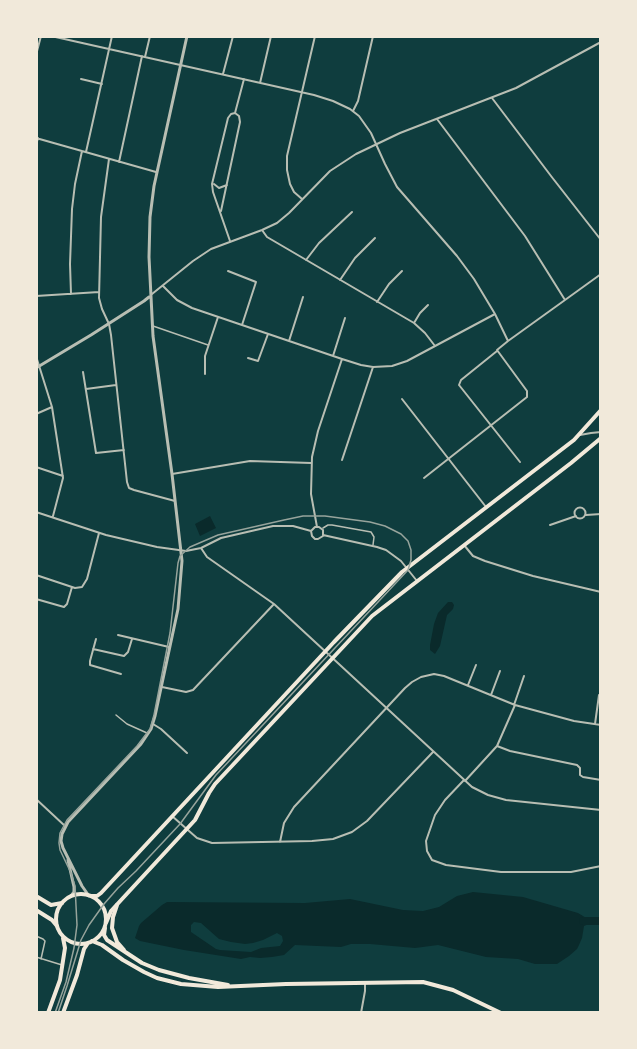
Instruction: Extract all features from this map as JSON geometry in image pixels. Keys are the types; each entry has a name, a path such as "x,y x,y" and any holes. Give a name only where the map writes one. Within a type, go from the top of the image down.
{"main road":[{"path":"38,898 53,905 62,903 71,896 80,894 96,896 101,893 326,651 407,568 574,440 601,410"},
{"path":"62,935 73,943 82,944 100,936 109,913 198,816 215,784 372,616 601,438"},
{"path":"90,896 98,900 103,907 106,915 104,935 107,940 129,955 153,968 172,974 235,986"},
{"path":"120,901 112,928 117,942 129,955"},
{"path":"57,926 57,914 62,903"},
{"path":"36,910 57,926 65,946 59,984 48,1013"},
{"path":"90,942 102,945 132,966 157,978 189,985 218,987 417,982 453,990 501,1013"},
{"path":"63,1013 84,949 90,942"}],"street":[{"path":"36,55 41,36"},
{"path":"51,36 302,92 333,101 353,111 368,128 387,170 398,187 462,263 495,314 508,340"},
{"path":"86,152 112,36"},
{"path":"119,162 150,36"},
{"path":"90,896 63,848 61,841 65,826 148,734 153,724 178,609 182,566 181,550 152,326 149,228 156,172 187,36"},
{"path":"223,74 233,36"},
{"path":"260,82 271,36"},
{"path":"302,200 290,184 287,161 315,36"},
{"path":"353,111 358,101 373,36"},
{"path":"38,367 144,301 206,252 230,241 262,231 283,219 330,171 347,159 376,144 522,85 601,42"},
{"path":"36,59 36,64"},
{"path":"81,79 102,84"},
{"path":"230,241 213,192 213,181 228,118 235,113 244,79"},
{"path":"492,98 601,240"},
{"path":"221,213 240,122 239,116 235,113"},
{"path":"436,119 525,236 565,300"},
{"path":"36,145 37,138 156,172"},
{"path":"71,294 72,209 82,151"},
{"path":"109,159 101,217 99,292 100,306 109,324 127,479 129,488 176,501"},
{"path":"213,181 219,188 227,185"},
{"path":"306,260 319,243 352,212"},
{"path":"262,231 267,237 414,323 435,346"},
{"path":"339,280 355,258 375,238"},
{"path":"228,271 256,282 242,325"},
{"path":"377,302 389,284 402,271"},
{"path":"520,462 460,387 459,382 508,340 601,274"},
{"path":"163,286 183,304 342,359 373,367 402,363 495,314"},
{"path":"36,296 99,292"},
{"path":"289,341 303,297"},
{"path":"414,323 428,305"},
{"path":"205,374 208,346 218,317"},
{"path":"333,356 345,318"},
{"path":"248,358 258,361 268,334"},
{"path":"424,478 527,397 527,391 497,350"},
{"path":"36,356 52,407 63,476 52,518"},
{"path":"317,527 311,494 311,463 318,431 342,359"},
{"path":"342,460 373,367"},
{"path":"83,372 96,453 124,450"},
{"path":"86,389 117,385"},
{"path":"402,399 486,507"},
{"path":"36,414 52,407"},
{"path":"574,440 583,434 601,432 601,418"},
{"path":"172,474 250,461 311,463"},
{"path":"36,467 63,476"},
{"path":"576,516 575,512 580,507 585,510 585,515"},
{"path":"36,512 99,533 157,547 191,551 221,538 270,527 291,526 311,531"},
{"path":"550,525 576,516 581,519 585,515 601,514"},
{"path":"317,527 322,529 323,535"},
{"path":"311,531 317,527"},
{"path":"311,531 315,539 320,539 323,535"},
{"path":"36,575 80,588 86,583 99,533"},
{"path":"323,535 372,546 391,553 417,581"},
{"path":"464,545 474,557 485,561 532,576 601,592"},
{"path":"201,548 208,557 274,604 433,752 480,791 503,799 601,810"},
{"path":"36,599 64,607 72,587"},
{"path":"161,687 186,692 193,690 274,604"},
{"path":"118,635 169,647"},
{"path":"96,639 90,665 121,674"},
{"path":"93,650 124,656 128,652 132,639"},
{"path":"468,685 476,665"},
{"path":"491,695 500,671"},
{"path":"280,842 282,827 290,812 408,684 418,678 434,674 444,676 515,705 601,725"},
{"path":"524,676 515,705 497,746 446,800 435,815 426,841 428,854 432,860 446,865 501,872 571,872 601,866"},
{"path":"595,724 599,695"},
{"path":"153,724 187,753"},
{"path":"497,746 510,751 577,765 583,777 601,780"},
{"path":"172,816 200,839 212,843 324,840 352,832 371,817 433,752"},
{"path":"36,798 65,826"},
{"path":"66,855 74,885 71,896"},
{"path":"361,1013 365,982"}],"lane":[{"path":"152,326 208,346"},
{"path":"322,529 332,524 371,532 374,537 372,546"},
{"path":"116,716 148,734"},
{"path":"36,936 45,941 41,959"},
{"path":"36,957 63,965"}],"water":[{"path":"210,516 216,528 200,536 195,524"},
{"path":"448,602 452,602 453,609 447,615 440,646 435,654 430,650 434,624 438,613"},
{"path":"473,892 523,897 578,913 594,922 584,926 577,949 557,964 535,964 518,959 486,957 438,945 415,948 370,944 351,944 341,947 295,945 284,955 241,959 184,950 135,938 141,923 167,902 305,903 350,899 403,910 423,911 439,907 457,896","holes":["194,922 201,923 219,939 231,942 253,943 277,933 282,936 283,941 280,946 261,948 251,952 220,950 191,932 191,925"]}],"waterway":[{"path":"583,921 601,921"}],"tram line":[{"path":"55,1013 66,982 77,925 75,886 60,850 60,833 67,820 137,746 150,729 170,633 180,556 190,547 218,535 303,516 325,516 370,522 401,534 408,541 411,550 408,570 216,775 180,824 104,904 81,940 58,1013"}]}
